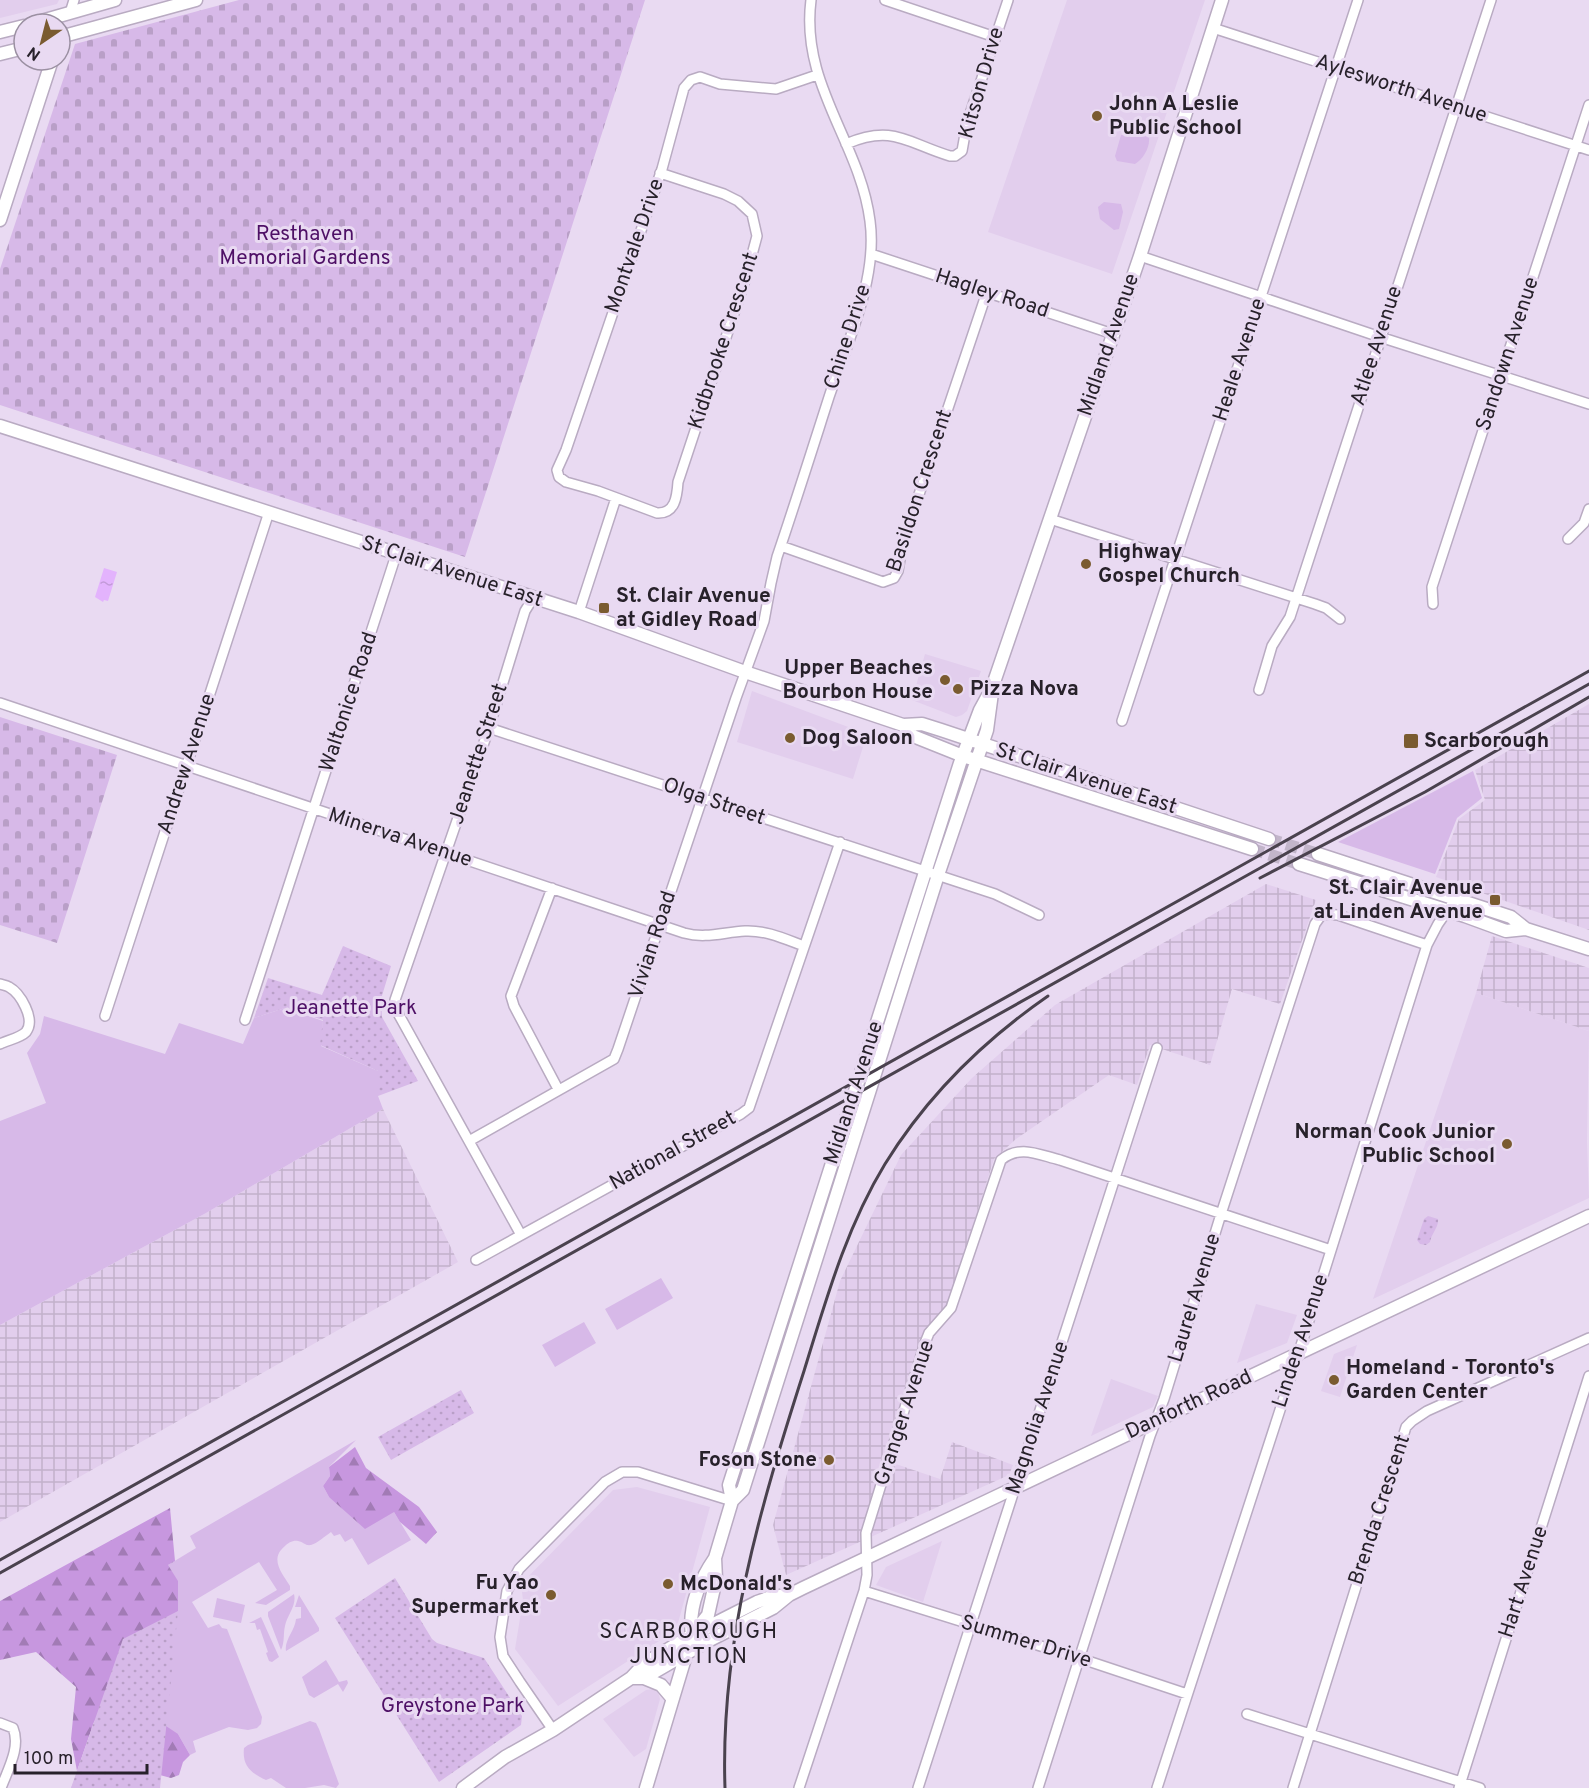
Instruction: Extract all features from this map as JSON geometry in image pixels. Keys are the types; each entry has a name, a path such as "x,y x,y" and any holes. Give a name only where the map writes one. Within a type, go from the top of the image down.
{"main road":[{"path":"72,12 115,0"},
{"path":"72,35 196,0"},
{"name":"Midland Avenue","path":"646,1788 692,1635 708,1615 716,1579 715,1558 732,1501 729,1485 925,871 963,756 980,710 992,688 1140,256 1222,0"},
{"path":"0,220 48,72"},
{"name":"St Clair Avenue East","path":"0,426 579,612 903,725 922,724 1269,839"},
{"name":"Midland Avenue","path":"732,1501 743,1490 938,875 987,730 992,688"},
{"name":"St Clair Avenue East","path":"903,725 913,736 963,756 1252,849"},
{"path":"1318,854 1511,917 1526,928 1589,950"},
{"path":"1299,864 1447,910 1506,931 1526,928"},
{"name":"Danforth Road","path":"462,1788 505,1756 554,1730 638,1678 774,1608 789,1595 1589,1216"},
{"name":"Danforth Road","path":"638,1678 644,1664 692,1635 757,1602 771,1597 789,1595"},
{"path":"638,1678 660,1685 672,1698"}],"street":[{"name":"Chine Drive","path":"746,672 764,621 772,574 859,310 870,267 872,235 867,201 817,75 810,29 811,0"},
{"path":"885,0 995,37"},
{"name":"Kitson Drive","path":"846,144 870,135 885,134 912,141 950,156 955,156 962,151 968,123 1008,0"},
{"name":"Heale Avenue","path":"1122,721 1358,0"},
{"name":"Atlee Avenue","path":"1259,690 1272,646 1286,626 1491,0"},
{"name":"Aylesworth Avenue","path":"1213,28 1589,150"},
{"name":"Montvale Drive","path":"616,498 566,482 559,477 557,470 566,450 660,173 684,88 694,78 705,78 720,84 776,89 817,75"},
{"name":"Sandown Avenue","path":"1433,604 1432,587 1589,105"},
{"name":"Kidbrooke Crescent","path":"616,498 657,513 665,514 670,510 677,495 678,482 756,247 756,226 747,207 724,194 660,173"},
{"name":"Hagley Road","path":"871,254 1113,334"},
{"path":"1140,256 1589,404"},
{"name":"Basildon Crescent","path":"781,546 883,582 894,578 898,571 903,542 987,292"},
{"path":"579,612 616,498"},
{"path":"1568,539 1584,523 1589,510"},
{"name":"Andrew Avenue","path":"105,1016 269,512"},
{"path":"1050,519 1326,608 1340,620"},
{"name":"Waltonice Road","path":"245,1020 396,555"},
{"name":"Jeanette Street","path":"520,1235 395,1004 489,728 525,611 533,598"},
{"name":"Vivian Road","path":"469,1141 614,1059 746,672"},
{"name":"Minerva Avenue","path":"0,703 660,925 704,937 747,931 766,933 804,946"},
{"name":"Olga Street","path":"489,728 994,894 1039,915"},
{"name":"National Street","path":"476,1260 749,1108 840,842"},
{"path":"552,888 511,996 514,1006 558,1089"},
{"name":"Linden Avenue","path":"1157,1788 1298,1354 1426,945 1456,898"},
{"name":"Laurel Avenue","path":"1038,1788 1315,924 1320,915 1338,915 1426,945"},
{"path":"0,984 11,989 30,1019 25,1033 0,1044"},
{"name":"Magnolia Avenue","path":"918,1788 1156,1048"},
{"name":"Granger Avenue","path":"799,1788 864,1591 867,1575 866,1533 925,1343 929,1333 951,1308 1002,1160 1017,1151 1028,1152 1060,1160 1114,1179"},
{"path":"1114,1179 1331,1250"},
{"name":"Brenda Crescent","path":"1293,1788 1406,1428 1427,1411 1589,1338"},
{"name":"Hart Avenue","path":"1460,1785 1589,1376"},
{"path":"554,1730 508,1665 502,1649 501,1633 507,1591 517,1570 606,1481 618,1474 629,1471 640,1472 732,1501"},
{"name":"Summer Drive","path":"864,1591 1187,1694"},
{"path":"1247,1714 1460,1785 1480,1788"},
{"path":"0,1723 13,1728 17,1738 2,1788"}],"shaded area":[{"path":"0,0 59,0 57,4 24,12 12,12 12,15 0,18"},
{"name":"John A Leslie Public School","path":"1067,0 1205,0 1112,274 988,232"},
{"path":"925,654 981,671 967,711 962,715 956,717 912,700"},
{"path":"752,691 867,734 853,779 737,742"},
{"path":"1589,704 1589,930 1436,877 1459,819 1485,800 1475,770"},
{"path":"1266,884 1316,900 1280,1004 1232,989 1210,1065 1150,1045 1137,1085 1109,1075 1016,1139 994,1159 946,1309 925,1331 884,1460 940,1479 952,1442 1013,1465 1009,1475 786,1575 773,1525 840,1281 901,1155 972,1078 1055,1005"},
{"path":"1492,936 1589,968 1589,1031 1476,993"},
{"name":"Norman Cook Junior Public School","path":"1476,993 1589,1031 1587,1142 1589,1198 1373,1299"},
{"path":"383,1109 458,1262 0,1522 0,1325 206,1213"},
{"path":"1256,1304 1297,1315 1287,1343 1237,1363"},
{"path":"1357,1345 1340,1397 1321,1391 1334,1354"},
{"path":"1111,1379 1158,1396 1153,1407 1091,1436"},
{"path":"637,1487 710,1507 678,1623 670,1634 558,1706 515,1649 523,1600 521,1584 613,1490"},
{"path":"942,1541 923,1602 876,1585 886,1567"},
{"path":"653,1689 658,1692 660,1699 646,1749 634,1757 603,1719 646,1690"}],"green space":[{"name":"Resthaven Memorial Gardens","path":"239,0 645,0 465,557 0,405 0,269 66,72 72,72 72,53 75,44"},
{"path":"1139,133 1149,138 1143,156 1135,164 1117,161 1115,156 1121,135 1136,136"},
{"path":"1104,202 1121,204 1123,212 1119,229 1114,230 1100,219 1098,207"},
{"path":"0,717 117,755 57,943 0,925"},
{"path":"1473,771 1482,798 1457,818 1435,874 1338,842"},
{"name":"Jeanette Park","path":"343,946 391,966 381,999 382,1017 418,1081 378,1096 378,1071 320,1045 323,1020 285,1008 254,1018 268,978 322,995"},
{"path":"285,1008 323,1021 321,1046 378,1071 378,1096 383,1109 206,1213 0,1325 0,1121 46,1103 27,1053 40,1034 44,1016 165,1054 179,1023 243,1044 254,1018"},
{"path":"1428,1216 1438,1219 1437,1225 1430,1242 1426,1245 1420,1244 1417,1240 1424,1219"},
{"path":"661,1278 673,1298 617,1330 605,1309"},
{"path":"584,1322 596,1343 555,1367 542,1345"},
{"path":"461,1390 474,1413 391,1460 378,1437"},
{"path":"356,1440 329,1467 330,1476 323,1486 329,1497 394,1512 411,1540 368,1565 352,1538 345,1542 340,1534 334,1536 331,1532 311,1545 292,1541 280,1551 277,1561 290,1590 266,1605 255,1603 277,1590 259,1562 192,1602 208,1628 219,1624 222,1628 227,1629 262,1717 261,1724 257,1728 248,1730 229,1727 193,1741 196,1752 190,1755 178,1734 71,1788 168,1565 196,1548 190,1536"},
{"path":"355,1447 366,1468 419,1507 437,1532 426,1544 400,1522 394,1512 365,1529 329,1497 323,1486 330,1476 329,1467"},
{"path":"170,1508 175,1561 168,1565 178,1581 178,1611 134,1661 94,1722 77,1771 71,1739 76,1687 36,1652 0,1660 0,1601"},
{"name":"Greystone Park","path":"395,1578 432,1639 437,1643 484,1658 522,1716 521,1725 439,1782 335,1618"},
{"path":"294,1594 294,1603 284,1629 281,1650 268,1612"},
{"path":"299,1595 319,1631 286,1651 296,1619 301,1618 301,1607 295,1607"},
{"path":"217,1598 245,1605 241,1623 213,1617"},
{"path":"178,1611 160,1788 71,1788 123,1639"},
{"path":"261,1617 279,1657 272,1662 269,1661 266,1653 268,1652 260,1629 257,1630 255,1623 249,1623"},
{"path":"326,1660 339,1682 347,1680 348,1683 343,1692 338,1684 314,1698 309,1695 302,1677"},
{"path":"310,1721 316,1723 319,1729 339,1784 336,1788 324,1785 286,1788 271,1778 266,1780 252,1772 244,1760 244,1748"},
{"path":"166,1726 178,1734 190,1755 183,1762 179,1775 171,1778 156,1774 156,1737"}],"water":[{"path":"104,568 117,572 108,601 103,602 95,597"}],"tunnel":[{"path":"1269,839 1318,854"},
{"path":"1252,849 1299,864"}],"railway":[{"path":"0,1560 1589,671"},
{"path":"0,1573 1589,684"},
{"path":"1260,878 1425,792 1589,697"},
{"path":"725,1788 725,1734 729,1681 746,1576 772,1473 829,1291 848,1239 871,1188 901,1139 919,1115 979,1051 1048,996"}],"place":[{"name":"John A Leslie Public School","path":"1097,116"},
{"name":"Highway Gospel Church","path":"1086,564"},
{"name":"St. Clair Avenue at Gidley Road","path":"604,608"},
{"name":"Upper Beaches Bourbon House","path":"945,680"},
{"name":"Pizza Nova","path":"958,689"},
{"name":"Dog Saloon","path":"790,738"},
{"name":"Scarborough","path":"1411,741"},
{"name":"St. Clair Avenue at Linden Avenue","path":"1495,900"},
{"name":"Norman Cook Junior Public School","path":"1507,1144"},
{"name":"Homeland - Toronto's Garden Center","path":"1334,1380"},
{"name":"Foson Stone","path":"829,1460"},
{"name":"McDonald's","path":"668,1584"},
{"name":"Fu Yao Supermarket","path":"551,1595"}],"district":[{"name":"SCARBOROUGH JUNCTION","path":"689,1644"}]}
